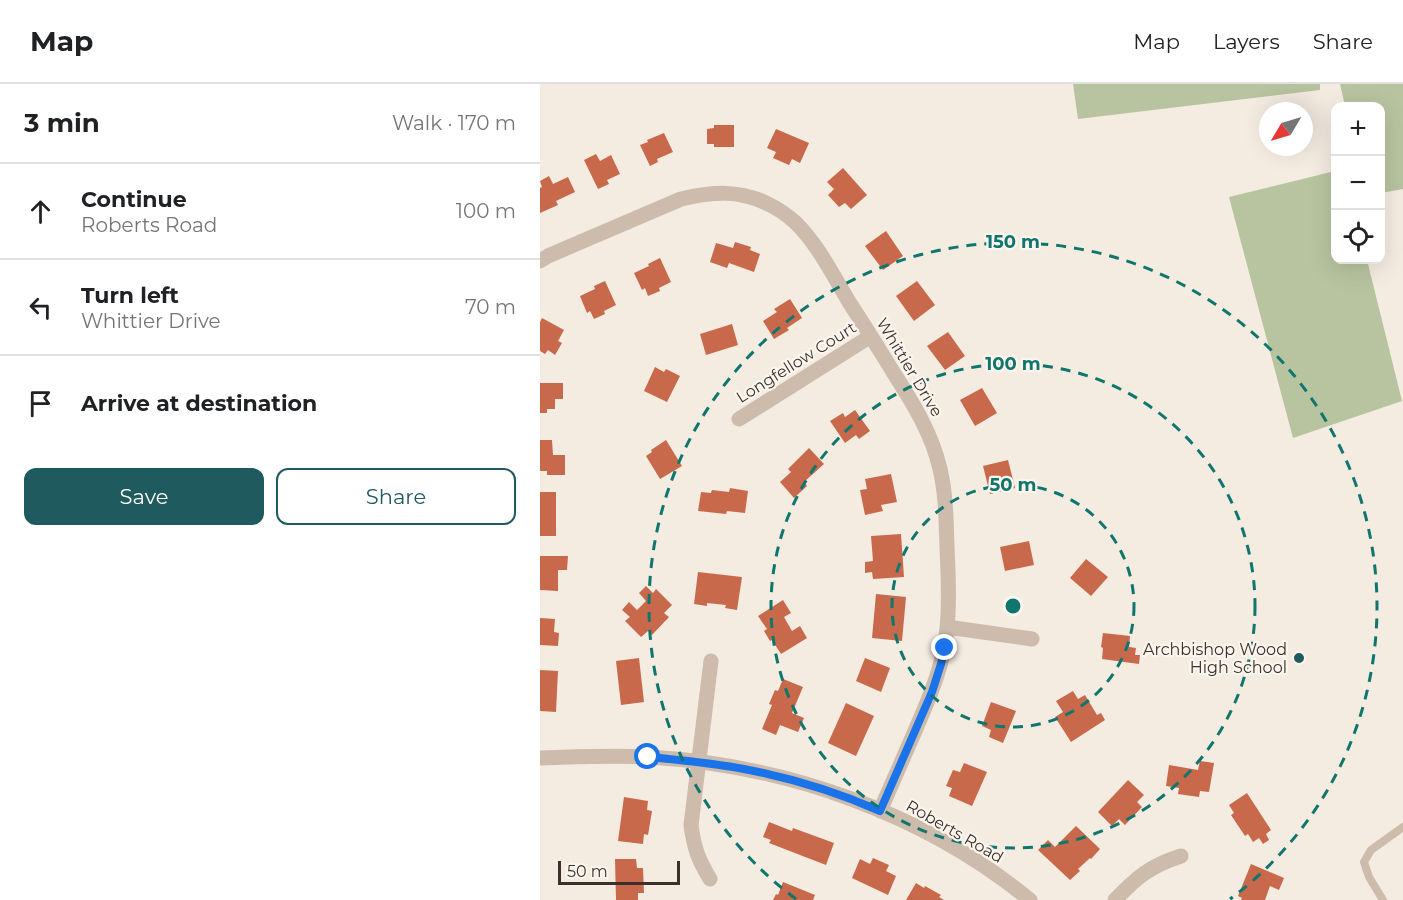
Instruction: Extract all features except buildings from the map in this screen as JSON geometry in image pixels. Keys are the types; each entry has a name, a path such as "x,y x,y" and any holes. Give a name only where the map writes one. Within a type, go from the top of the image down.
{"street":[{"name":"Whittier Drive","path":"540,261 681,199 719,193 746,196 770,204 796,223 811,241 871,336 921,418 933,444 941,471 945,500 949,598 941,664 932,692 880,811"},
{"name":"Longfellow Court","path":"739,419 871,336"},
{"path":"947,627 1032,639"},
{"path":"710,879 694,847 691,825 711,661"},
{"name":"Roberts Road","path":"540,758 648,757 744,769 785,778 880,811 941,840 1015,887 1030,900"},
{"path":"1115,900 1146,871 1181,856"}],"lane":[{"path":"1383,900 1369,877 1364,862 1371,850 1403,827"}],"green space":[{"path":"1073,84 1320,84 1320,90 1078,119"},
{"path":"1340,84 1403,84 1403,189 1385,192 1385,102 1344,102"},
{"path":"1331,172 1331,264 1368,264 1402,401 1293,438 1229,197"}],"place":[{"name":"Archbishop Wood High School","path":"1299,658"}],"route":[{"path":"648,757 744,769 785,778 880,811 932,692 945,648"}]}
